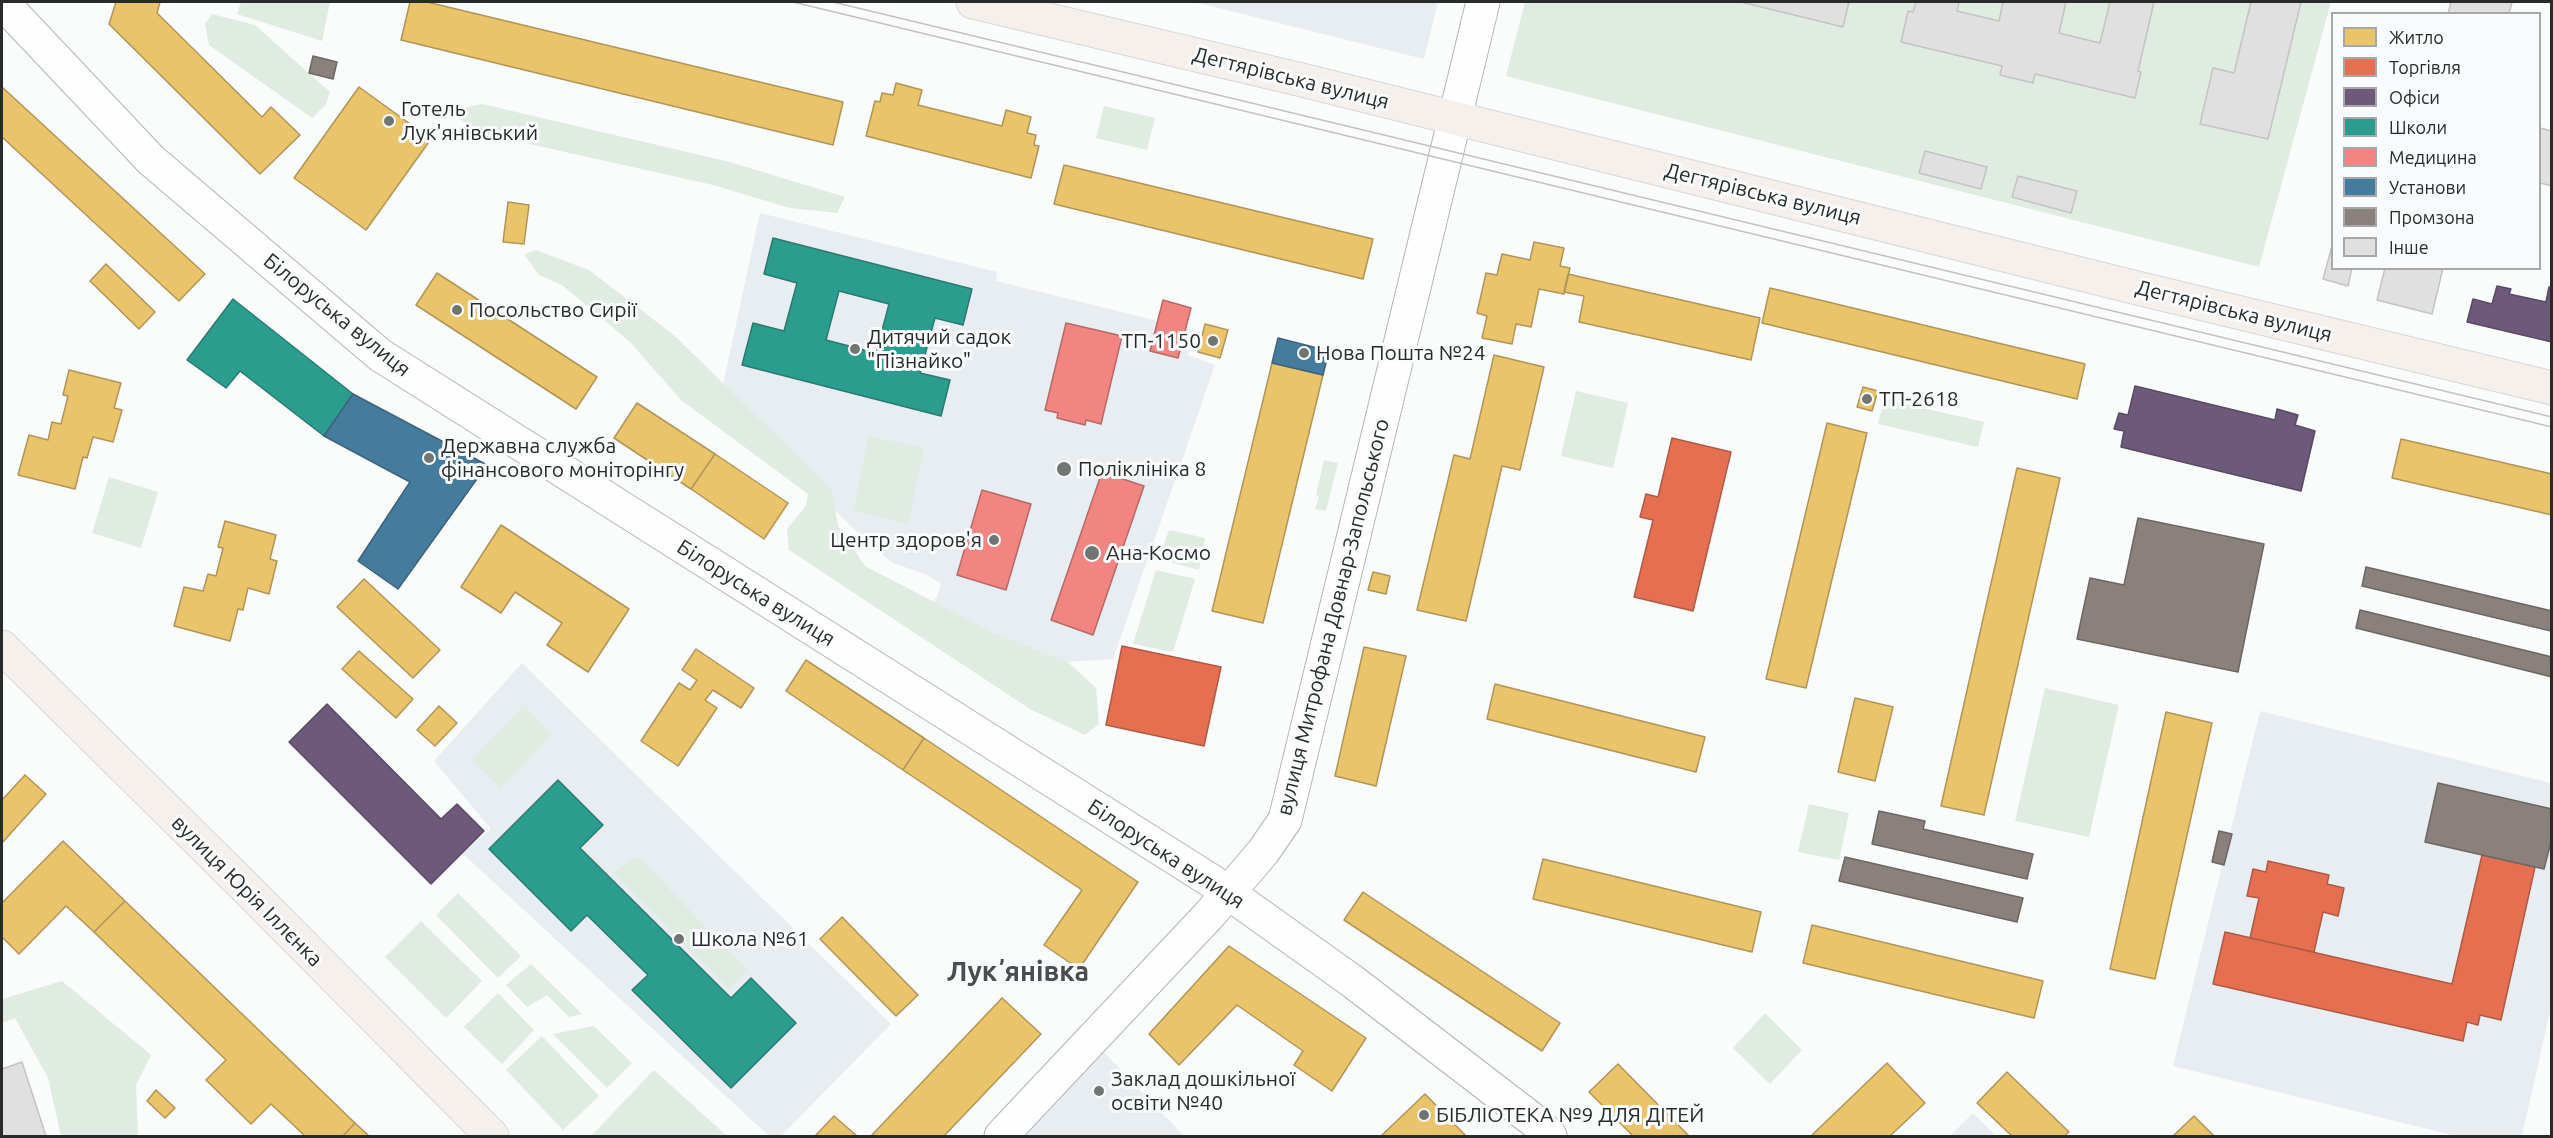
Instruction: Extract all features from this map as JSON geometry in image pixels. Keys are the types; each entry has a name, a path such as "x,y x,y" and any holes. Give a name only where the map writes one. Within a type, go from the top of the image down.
{"main road":[{"name":"Дегтярівська вулиця","path":"973,2 2552,388"},
{"name":"вулиця Юрія Іллєнка","path":"2,647 249,891 492,1137"}],"street":[{"name":"Білоруська вулиця","path":"2,2 151,160 380,355 1228,893 1352,981 1551,1137"},
{"name":"вулиця Митрофана Довнар-Запольського","path":"1000,1137 1211,914 1263,852 1285,820 1483,2"}],"shaded area":[{"path":"241,2 330,2 322,41 237,14"},
{"path":"1194,2 1438,2 1424,59"},
{"path":"1525,2 2331,2 2259,267 1506,76"},
{"path":"212,14 255,25 330,92 326,104 312,118 209,45 205,24"},
{"path":"482,104 730,162 845,197 837,213 790,208 713,185 471,131 453,110"},
{"path":"1104,106 1155,118 1147,150 1096,138"},
{"path":"760,213 997,272 996,281 1194,330 1188,355 1215,365 1113,659 1017,665 927,618 941,583 925,574 893,563 865,540 782,458 716,417"},
{"path":"536,250 589,270 675,336 832,491 838,526 865,566 992,632 1069,663 1096,688 1099,724 1085,735 1030,709 789,550 787,529 806,506 808,494 681,400 630,342 562,285 539,275 524,254"},
{"path":"1576,391 1628,403 1613,468 1561,456"},
{"path":"1884,399 1984,422 1978,447 1878,424"},
{"path":"869,436 924,448 908,523 853,511"},
{"path":"1324,460 1338,463 1326,511 1315,509"},
{"path":"109,477 158,492 141,548 92,533"},
{"path":"1169,530 1205,538 1199,570 1159,559"},
{"path":"1156,570 1195,579 1173,652 1133,644"},
{"name":"Школа №61","path":"522,663 891,1024 781,1136 769,1136 462,853 491,829 434,761"},
{"path":"2045,688 2119,705 2089,837 2015,821"},
{"path":"523,706 552,734 501,788 471,760"},
{"path":"2260,711 2551,783 2551,1007 2522,1136 2456,1136 2173,1066"},
{"path":"1809,804 1849,813 1839,860 1798,852"},
{"path":"638,857 747,969 729,989 612,872"},
{"path":"458,893 521,956 498,978 436,915"},
{"path":"421,921 482,981 446,1018 385,957"},
{"path":"531,964 582,1014 569,1017 547,995 527,1007 506,985"},
{"path":"62,981 151,1055 136,1085 138,1136 61,1136 48,1078 15,1018 2,1023 2,999"},
{"path":"498,993 534,1030 502,1064 464,1027"},
{"path":"1765,1013 1802,1050 1770,1084 1733,1048"},
{"path":"594,1026 632,1063 607,1088 553,1034"},
{"path":"542,1036 599,1096 563,1130 506,1070"},
{"name":"Заклад дошкільної освіти №40","path":"1098,1046 1184,1136 1017,1136"},
{"path":"654,1070 727,1136 591,1136"},
{"path":"1973,1113 1996,1136 1950,1136"}],"building: Житло":[{"path":"116,2 160,2 157,13 262,117 271,107 300,135 260,174 109,24"},
{"path":"410,2 427,2 843,102 833,145 401,40"},
{"path":"896,83 922,90 918,105 1002,126 1006,110 1031,117 1027,133 1036,135 1034,145 1039,146 1031,178 866,136 875,101 880,102 882,93 893,95"},
{"path":"2,87 205,274 179,301 2,137"},
{"path":"359,87 431,139 366,230 294,178"},
{"path":"1064,165 1373,239 1363,279 1054,204"},
{"path":"508,202 529,205 524,244 503,242"},
{"path":"1534,242 1564,248 1560,266 1570,268 1564,294 1539,289 1531,327 1516,324 1512,344 1482,338 1487,316 1477,313 1486,273 1497,275 1502,254 1530,260"},
{"path":"106,264 155,312 139,329 90,281"},
{"path":"437,273 597,377 576,409 416,305"},
{"path":"1568,274 1760,318 1751,360 1579,322 1584,296 1564,292"},
{"path":"1770,288 2085,364 2077,399 1762,323"},
{"name":"ТП-1150","path":"1205,324 1228,330 1220,358 1198,352"},
{"path":"1494,355 1544,367 1520,470 1502,466 1466,621 1417,610 1454,455 1470,459"},
{"path":"1272,363 1323,375 1263,623 1212,611"},
{"path":"69,370 121,383 114,408 122,410 113,442 93,437 87,458 83,457 75,489 18,475 29,435 48,440 52,422 61,424 68,396 63,395"},
{"name":"ТП-2618","path":"1863,387 1878,391 1872,411 1857,407"},
{"path":"637,403 715,454 691,489 614,438"},
{"path":"1827,423 1867,433 1806,688 1766,679"},
{"path":"2401,439 2552,474 2552,515 2392,478"},
{"path":"715,454 788,503 764,539 691,489"},
{"path":"2017,468 2060,478 1984,815 1941,806"},
{"path":"225,521 276,535 270,559 277,561 269,594 248,588 243,610 238,609 230,641 174,626 184,587 203,591 208,574 216,576 223,548 218,547"},
{"path":"501,525 629,609 588,672 547,645 562,623 515,592 501,613 461,587"},
{"path":"1373,572 1390,576 1386,594 1368,590"},
{"path":"364,579 440,650 413,678 337,607"},
{"path":"1364,647 1406,656 1376,786 1335,776"},
{"path":"696,649 754,688 741,708 713,690 705,700 717,708 678,766 641,741 679,683 690,690 697,680 682,670"},
{"path":"359,651 413,699 396,718 342,669"},
{"path":"806,660 924,738 903,770 786,691"},
{"path":"1495,684 1705,737 1696,772 1487,719"},
{"path":"1855,698 1893,707 1875,781 1838,772"},
{"path":"439,706 457,723 435,746 417,730"},
{"path":"2166,712 2212,723 2155,979 2110,969"},
{"path":"924,738 1138,882 1079,969 1044,945 1082,890 903,770"},
{"path":"25,775 46,794 2,843 2,800"},
{"path":"63,841 125,901 94,932 66,906 19,954 2,937 2,903"},
{"path":"1543,859 1761,912 1752,952 1533,899"},
{"path":"1363,892 1560,1023 1542,1051 1344,920"},
{"path":"125,901 355,1123 343,1136 305,1136 271,1104 251,1124 206,1080 226,1060 94,932"},
{"path":"842,917 918,995 896,1016 820,939"},
{"path":"1812,925 2043,981 2034,1018 1803,963"},
{"path":"1229,946 1366,1038 1332,1091 1294,1065 1303,1051 1237,1005 1179,1065 1149,1034"},
{"path":"1002,998 1041,1034 944,1136 871,1136"},
{"path":"1887,1063 1925,1103 1890,1136 1812,1135"},
{"path":"1618,1064 1689,1136 1633,1136 1589,1092"},
{"path":"2007,1072 2069,1132 2064,1136 2012,1136 1977,1103"},
{"path":"156,1090 175,1108 165,1118 147,1101"},
{"name":"БІБЛІОТЕКА №9 ДЛЯ ДІТЕЙ","path":"1425,1094 1466,1136 1381,1136"},
{"path":"834,1116 857,1136 815,1136"},
{"path":"2194,1116 2214,1136 2173,1136"},
{"path":"355,1123 369,1136 343,1136"}],"building: Торгівля":[{"path":"1672,438 1731,452 1693,611 1634,597 1653,520 1640,517 1646,494 1658,497"},
{"path":"1122,646 1221,667 1204,746 1106,725"},
{"path":"2482,855 2535,867 2501,1020 2480,1015 2478,1025 2467,1022 2463,1041 2213,984 2225,932 2452,984"},
{"path":"2268,861 2329,875 2327,884 2344,888 2338,916 2323,912 2314,952 2250,938 2259,898 2247,896 2253,869 2266,872"}],"building: Офіси":[{"path":"2497,286 2511,289 2509,294 2546,302 2549,287 2552,287 2552,342 2467,322 2473,299 2492,304"},
{"path":"2135,386 2275,420 2277,409 2298,415 2295,425 2315,431 2301,491 2121,447 2124,431 2114,429 2119,413 2128,415"},
{"path":"327,704 441,819 457,804 484,831 431,884 289,742"}],"building: Школи":[{"path":"773,238 972,289 963,325 935,318 920,373 950,380 941,416 742,365 753,323 784,331 797,283 764,274","holes":["839,291 889,304 876,353 826,340"]},
{"path":"233,299 353,394 324,436 240,371 226,388 187,360"},
{"path":"558,780 603,825 580,848 731,998 751,978 796,1023 731,1088 632,990 648,975 587,915 571,931 489,849"}],"building: Медицина":[{"path":"1163,300 1191,308 1178,358 1150,351"},
{"path":"1066,323 1122,336 1101,424 1086,420 1085,425 1057,418 1058,413 1045,410"},
{"path":"1102,472 1144,486 1093,635 1051,620"},
{"name":"Центр здоров'я","path":"982,490 1031,504 1006,590 957,575"}],"building: Установи":[{"path":"1278,338 1329,351 1323,375 1272,363"},
{"path":"353,394 487,465 398,589 358,561 410,482 324,436"}],"building: Промзона":[{"path":"313,56 337,62 333,79 309,73"},
{"path":"2138,518 2264,544 2238,672 2077,639 2090,578 2124,585"},
{"path":"2366,567 2552,611 2551,631 2362,586"},
{"path":"2360,610 2552,657 2552,677 2356,628"},
{"path":"2438,783 2552,809 2552,838 2544,869 2425,842"},
{"path":"1879,811 1925,821 1923,829 2033,854 2027,879 1872,844"},
{"path":"2219,831 2232,834 2224,865 2212,862"},
{"path":"1845,857 2023,898 2017,922 1839,881"}],"building: Інше":[{"path":"1741,2 1849,2 1843,27"},
{"path":"1916,2 1959,2 1957,11 1999,21 2003,2 2066,2 2059,33 2100,43 2110,2 2154,2 2138,71 2141,72 2135,98 2035,74 2033,83 2000,75 2002,66 1901,42 1908,11 1913,12"},
{"path":"2251,2 2301,2 2268,139 2200,124 2213,68 2234,73"},
{"path":"2451,2 2512,2 2510,12 2448,12"},
{"path":"2541,128 2552,131 2552,186 2541,183"},
{"path":"1925,151 1987,167 1981,189 1919,173"},
{"path":"2018,176 2077,191 2071,213 2012,197"},
{"path":"2331,250 2331,270 2352,270 2348,286 2323,279"},
{"path":"2384,270 2443,270 2432,314 2377,300"},
{"path":"22,1062 46,1136 2,1136 2,1069"}],"tram line":[{"path":"793,2 2552,427"},
{"path":"833,2 2552,417"}],"place":[{"name":"Готель Лук'янівський","path":"389,121"},
{"name":"Посольство Сирії","path":"457,310"},
{"name":"ТП-1150","path":"1213,341"},
{"name":"Дитячий садок \"Пізнайко\"","path":"855,349"},
{"name":"Нова Пошта №24","path":"1304,353"},
{"name":"ТП-2618","path":"1867,399"},
{"name":"Державна служба фінансового моніторінгу","path":"429,458"},
{"name":"Поліклініка 8","path":"1064,469"},
{"name":"Центр здоров'я","path":"994,540"},
{"name":"Ана-Космо","path":"1092,553"},
{"name":"Школа №61","path":"679,939"},
{"name":"Заклад дошкільної освіти №40","path":"1099,1091"},
{"name":"БІБЛІОТЕКА №9 ДЛЯ ДІТЕЙ","path":"1424,1115"}],"district":[{"name":"Лукʼянівка","path":"1018,972"}]}
